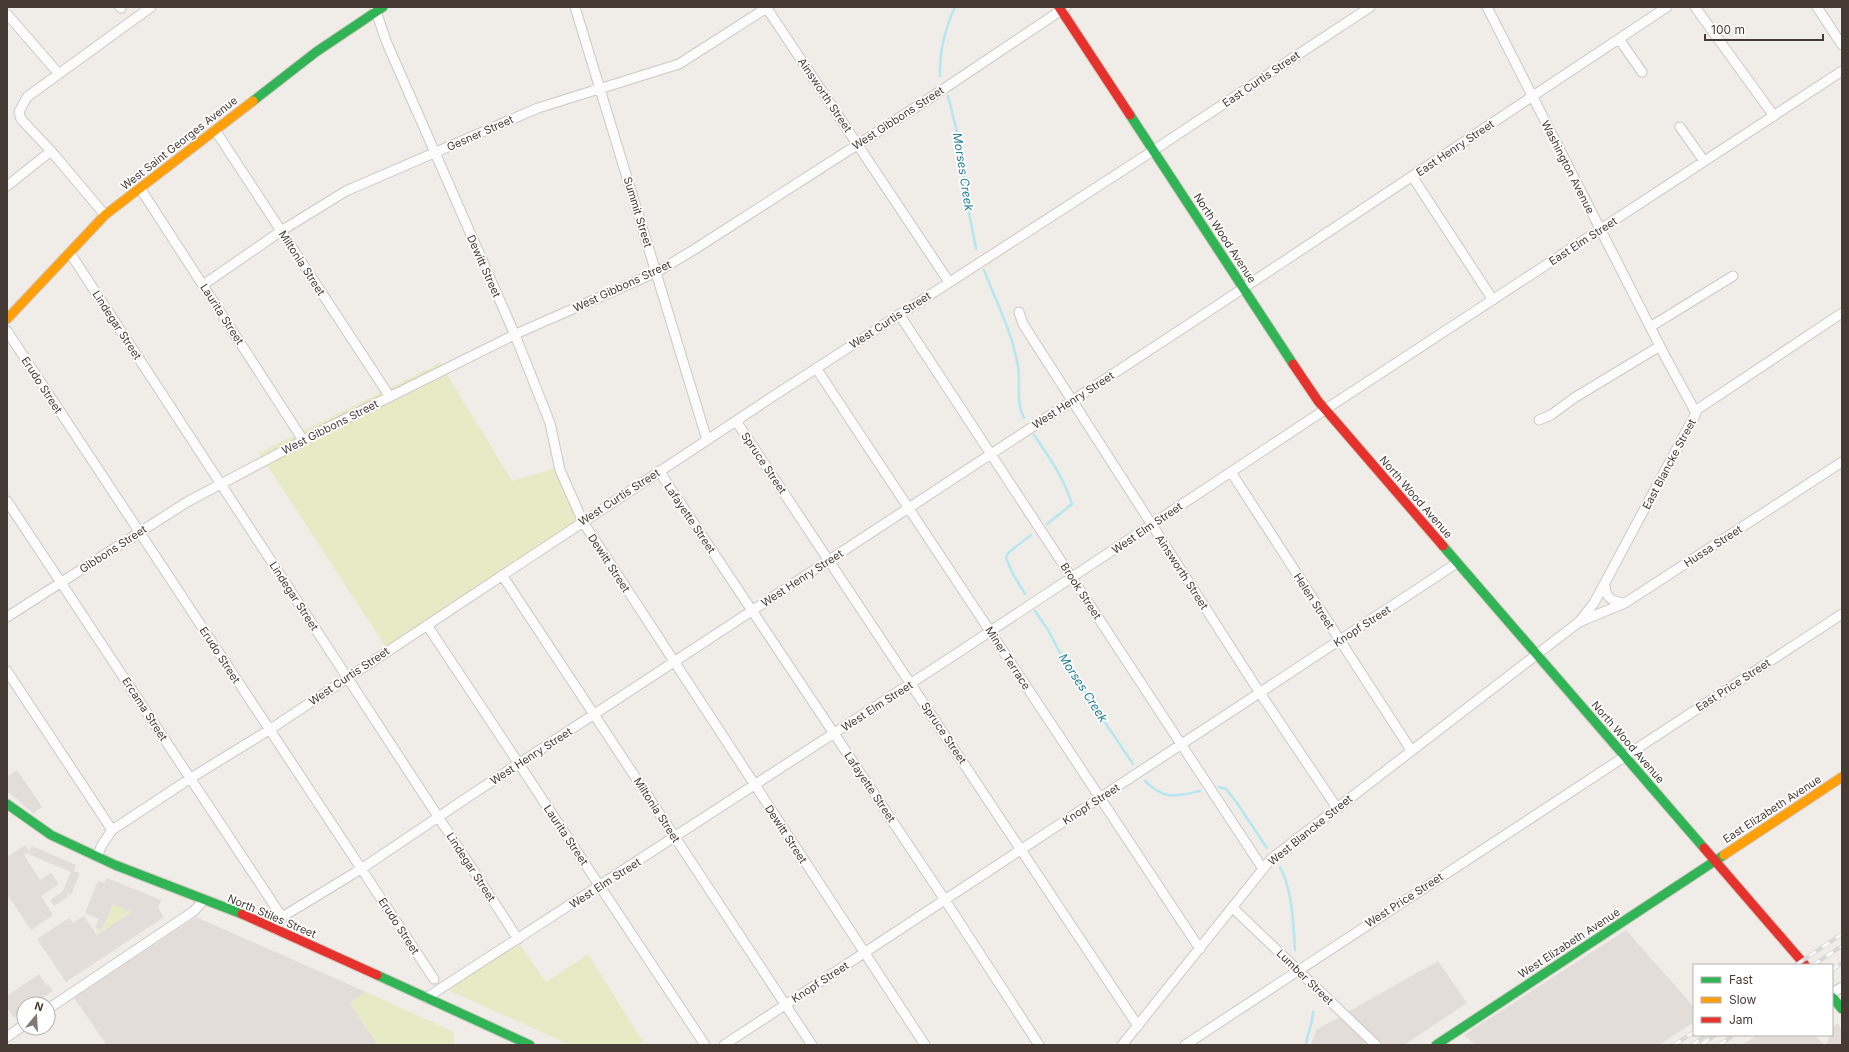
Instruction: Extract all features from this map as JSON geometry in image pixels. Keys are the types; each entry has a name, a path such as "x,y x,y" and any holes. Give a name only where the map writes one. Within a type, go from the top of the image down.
{"main road":[{"name":"North Wood Avenue","path":"1062,8 1153,151 1325,410 1804,964"},
{"name":"West Saint Georges Avenue","path":"7,319 105,215 316,52 378,9"},
{"name":"East Elizabeth Avenue","path":"1715,861 1842,777"},
{"name":"North Stiles Street","path":"7,804 51,835 115,865 203,901 255,920 530,1045"},
{"name":"West Elizabeth Avenue","path":"1436,1045 1715,861"},
{"path":"1833,998 1842,1009"}],"street":[{"path":"105,215 51,151 21,119 22,104 26,97 151,7"},
{"name":"Summit Street","path":"575,7 707,440"},
{"name":"Gesner Street","path":"203,285 281,231 346,191 435,153 509,119 538,108 679,64 767,7"},
{"name":"Ainsworth Street","path":"767,7 949,282"},
{"name":"East Curtis Street","path":"1153,151 1370,7"},
{"name":"Washington Avenue","path":"1487,7 1650,327 1695,411"},
{"name":"East Henry Street","path":"1243,288 1667,7"},
{"path":"1695,7 1774,116"},
{"path":"1817,7 1842,45"},
{"name":"West Gibbons Street","path":"221,484 303,440 514,335 657,272 858,144 1062,8"},
{"name":"Dewitt Street","path":"378,9 386,41 514,335 550,422 560,470 582,522 925,1045"},
{"path":"7,14 59,74"},
{"path":"1619,39 1642,72"},
{"name":"East Elm Street","path":"1325,410 1842,71"},
{"path":"1680,127 1704,161"},
{"name":"Miltonia Street","path":"215,130 390,397"},
{"path":"7,186 51,151"},
{"name":"West Curtis Street","path":"97,856 112,830 191,778 269,730 736,420 1153,151"},
{"path":"1412,176 1493,300"},
{"name":"Laurita Street","path":"140,188 303,440"},
{"name":"Lindegar Street","path":"70,253 518,939"},
{"path":"1650,327 1733,276"},
{"name":"West Henry Street","path":"282,917 361,869 594,714 1243,288"},
{"name":"Ainsworth Street","path":"1019,312 1024,324 1072,401 1260,694 1337,808"},
{"name":"East Blancke Street","path":"1536,655 1579,622 1594,603 1696,413 1695,411 1842,313"},
{"name":"Brook Street","path":"900,314 1263,869"},
{"name":"Erudo Street","path":"7,331 434,979"},
{"path":"1539,420 1551,415 1574,398 1660,346"},
{"name":"Miner Terrace","path":"816,368 1200,948"},
{"name":"West Elm Street","path":"426,998 991,632 1325,410"},
{"name":"Spruce Street","path":"736,420 1138,1026"},
{"name":"Hussa Street","path":"1579,622 1625,603 1842,462"},
{"name":"Lafayette Street","path":"659,471 945,900 1039,1045"},
{"name":"Helen Street","path":"1231,472 1411,750"},
{"name":"Gibbons Street","path":"7,617 187,502 221,484"},
{"name":"Ercama Street","path":"7,501 282,917"},
{"name":"Knopf Street","path":"724,1045 1260,694 1457,563"},
{"name":"Miltonia Street","path":"502,575 812,1045"},
{"path":"1605,585 1606,594 1608,597 1618,602 1625,603"},
{"name":"East Price Street","path":"1624,756 1842,614"},
{"name":"Laurita Street","path":"427,625 705,1045"},
{"name":"West Blancke Street","path":"1122,1045 1263,869 1288,844 1536,655"},
{"path":"7,671 112,830"},
{"name":"West Price Street","path":"1185,1045 1624,756"},
{"path":"56,1004 194,911 203,901"},
{"name":"Lumber Street","path":"1233,908 1376,1045"},
{"path":"275,929 282,917"},
{"path":"1833,992 1842,987"},
{"path":"7,1037 16,1031"}],"shaded area":[{"path":"17,770 42,807 33,813 7,791 7,777"},
{"path":"25,845 29,851 32,846 76,865 74,871 80,873 71,895 66,893 68,897 54,906 50,900 63,891 71,872 28,854 29,852 24,855 40,880 51,873 59,884 41,896 53,915 31,930 7,894 7,857"},
{"path":"107,878 161,900 158,908 164,917 66,982 37,939 69,918 73,923 84,916 97,935 131,912 113,904 102,930 95,927 99,919 85,913 98,881 104,883"},
{"path":"196,917 366,992 350,1003 378,1045 107,1045 74,998"},
{"path":"1626,930 1693,1006 1693,1023 1659,1045 1476,1045 1464,1035"},
{"path":"1438,961 1467,1003 1404,1045 1311,1045 1316,1030"},
{"path":"39,974 47,986 49,985 53,991 46,996 16,996 16,1017 14,1018 7,1008 7,996"},
{"path":"1837,1023 1842,1030 1842,1045 1826,1045 1830,1036 1833,1036 1833,1028"},
{"path":"1756,1036 1816,1036 1824,1045 1742,1045"}],"green space":[{"path":"440,363 512,481 563,466 585,525 388,650 259,453"},
{"path":"113,904 132,912 98,934 96,928 103,930"},
{"path":"518,942 546,982 588,954 643,1042 638,1045 570,1045 448,990"},
{"path":"366,992 454,1032 454,1045 378,1045 350,1003"}],"waterway":[{"name":"Morses Creek","path":"940,76 943,40 955,7"},
{"name":"Morses Creek","path":"948,96 958,136 968,207 976,249"},
{"name":"Morses Creek","path":"984,270 1012,341 1019,372 1019,399 1021,412 1024,418"},
{"name":"Morses Creek","path":"1034,435 1051,460 1069,494 1072,504 1047,524"},
{"name":"Morses Creek","path":"1025,594 1013,574 1006,558 1008,553 1031,535"},
{"name":"Morses Creek","path":"1035,611 1048,630 1067,666 1133,764"},
{"name":"Morses Creek","path":"1145,781 1164,794 1183,795 1200,791"},
{"name":"Morses Creek","path":"1219,787 1226,789 1267,848"},
{"name":"Morses Creek","path":"1280,867 1288,887 1290,897 1295,950"},
{"name":"Morses Creek","path":"1306,1045 1313,1012"}],"railway":[{"path":"1797,964 1842,934"},
{"path":"1815,964 1842,946"},
{"path":"1833,969 1842,963"},
{"path":"1674,1045 1693,1033"},
{"path":"1692,1045 1706,1036"},
{"path":"1702,1044 1714,1036"},
{"path":"1719,1045 1732,1036"}],"traffic: fast":[{"path":"253,101 316,52 383,7"},
{"path":"1130,115 1293,364"},
{"path":"1443,546 1704,848"},
{"path":"7,804 51,835 115,865 242,914"},
{"path":"1436,1045 1724,855"},
{"path":"377,975 530,1045"},
{"path":"1833,998 1842,1009"}],"traffic: slow":[{"path":"7,319 105,215 253,101"},
{"path":"1724,855 1842,777"}],"traffic: jam":[{"path":"1059,7 1130,115"},
{"path":"1293,364 1318,401 1443,546"},
{"path":"1704,848 1804,964"},
{"path":"242,914 377,975"}]}
